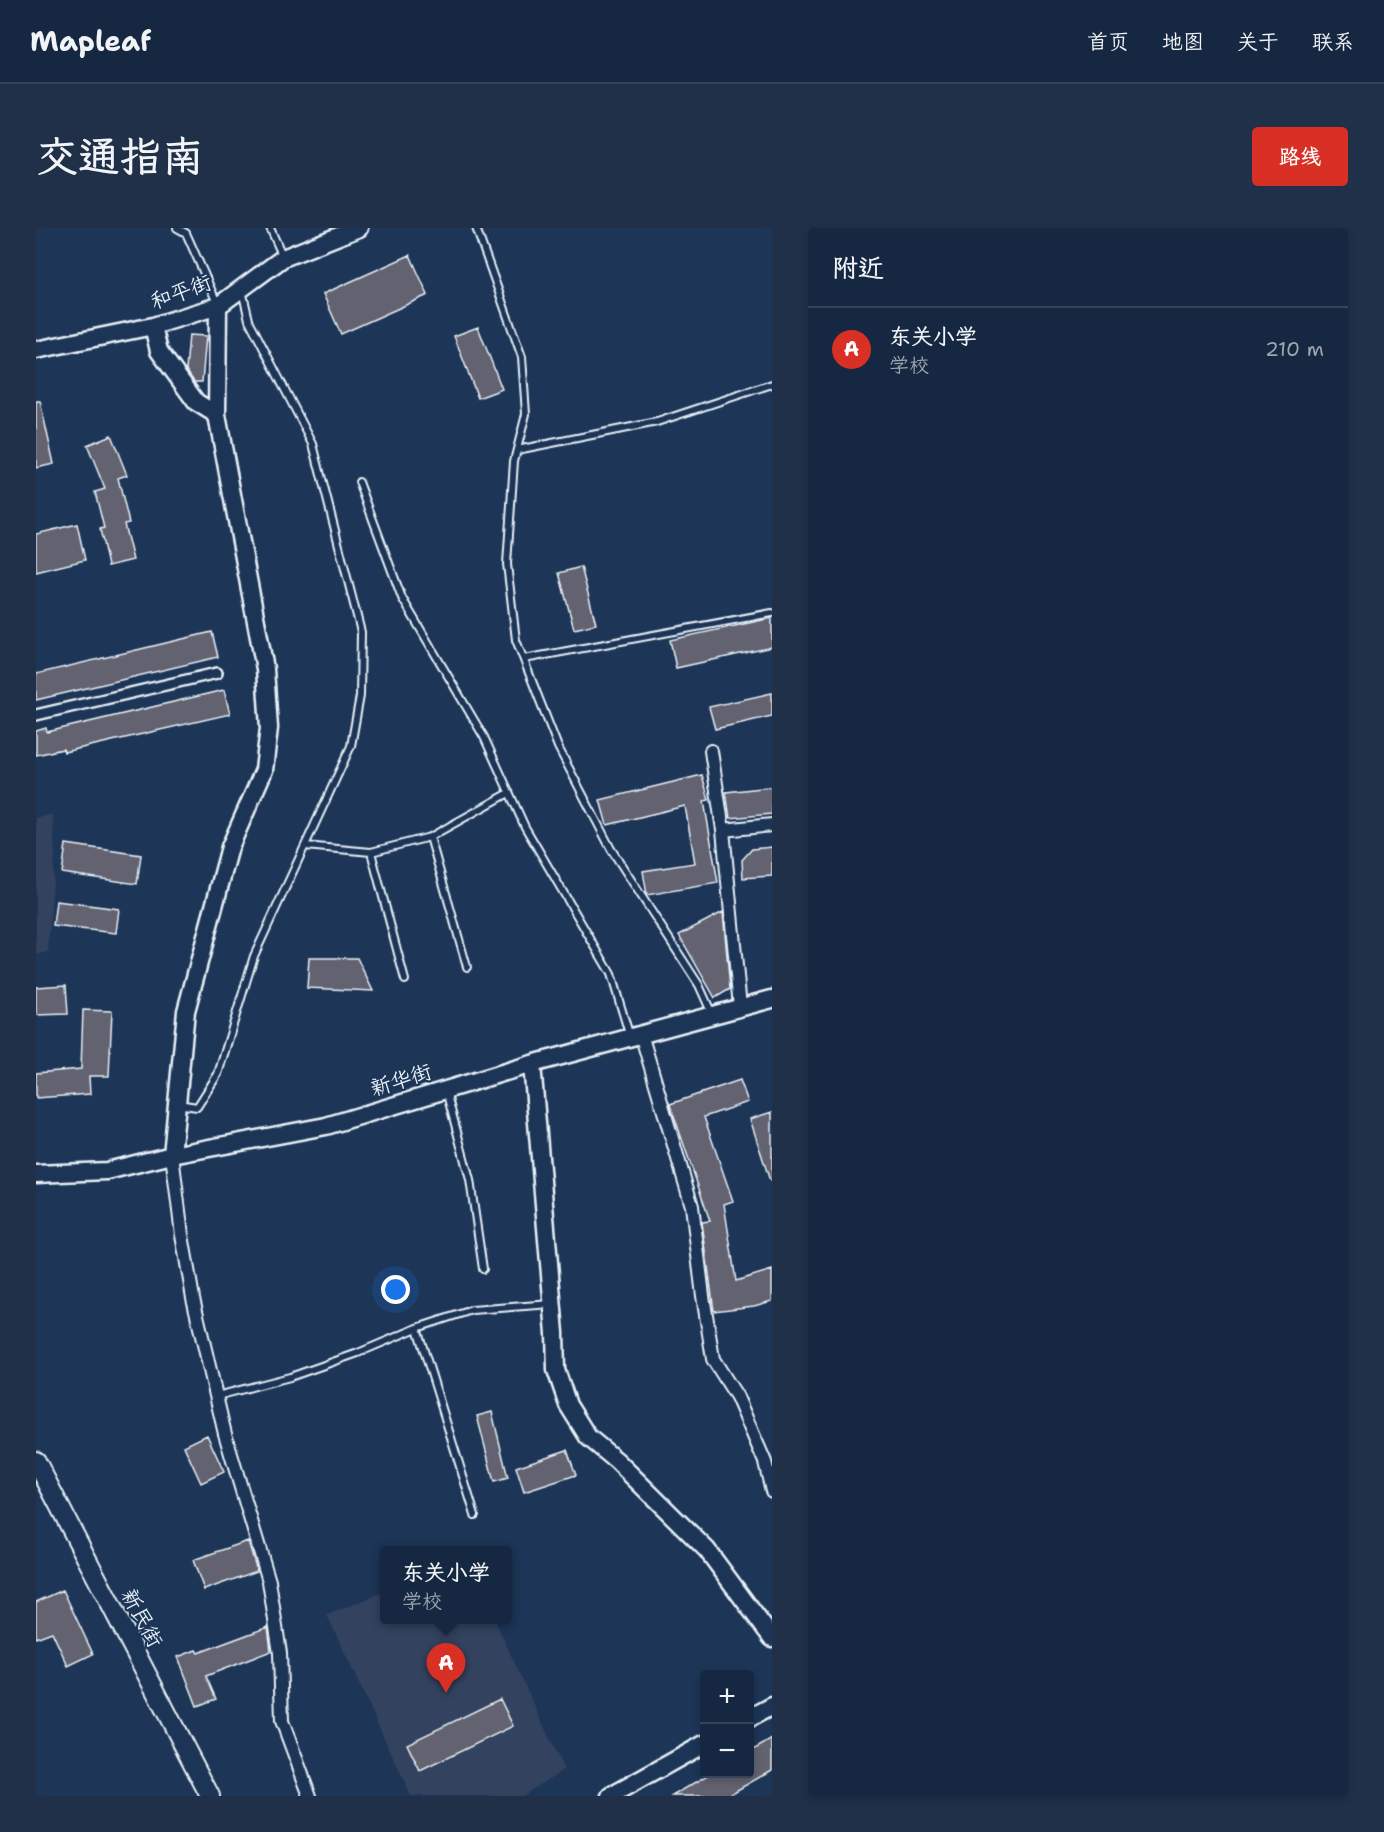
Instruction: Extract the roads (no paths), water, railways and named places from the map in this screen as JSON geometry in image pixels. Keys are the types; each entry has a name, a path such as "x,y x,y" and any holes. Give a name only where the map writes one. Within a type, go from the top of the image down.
{"main road":[{"name":"新民街","path":"36,1461 210,1796"}],"street":[{"name":"和平街","path":"36,350 153,326 218,306 283,258 360,228"},
{"path":"218,306 217,415 265,669 269,728 264,770 230,847 186,1011 172,1155 193,1298 225,1434 269,1581 280,1653 282,1721 310,1796"},
{"path":"153,326 159,351 196,402 217,415"},
{"path":"36,715 217,673"},
{"path":"711,751 723,830 740,1007"},
{"path":"723,830 772,825"},
{"name":"新华街","path":"36,1174 107,1171 172,1155 326,1126 532,1064 772,999"},
{"path":"636,1036 692,1206 713,1359 737,1397 765,1462 772,1491"},
{"path":"532,1064 553,1304 556,1370 568,1405 588,1437 617,1461 707,1550 772,1638"},
{"path":"754,1716 772,1706"},
{"path":"612,1796 700,1747"}],"lane":[{"path":"177,228 186,233 218,306"},
{"path":"270,228 283,258"},
{"path":"476,228 522,357 526,414 514,461 507,564 516,640 558,747 611,849 699,985 712,1015"},
{"path":"177,1104 197,1107 218,1074 255,956 351,746 360,696 361,632 313,444 249,320 242,289"},
{"path":"517,450 657,422 772,384"},
{"path":"359,482 402,598 484,737 525,828 611,974 636,1036"},
{"path":"524,659 772,613"},
{"path":"305,846 371,852 430,837 509,793"},
{"path":"430,837 467,967"},
{"path":"371,852 405,980"},
{"path":"446,1090 470,1180 483,1269"},
{"path":"216,1397 290,1377 417,1328 472,1310 553,1304"},
{"path":"417,1328 476,1515"}],"place":[{"name":"东关小学","path":"446,1693"}]}
